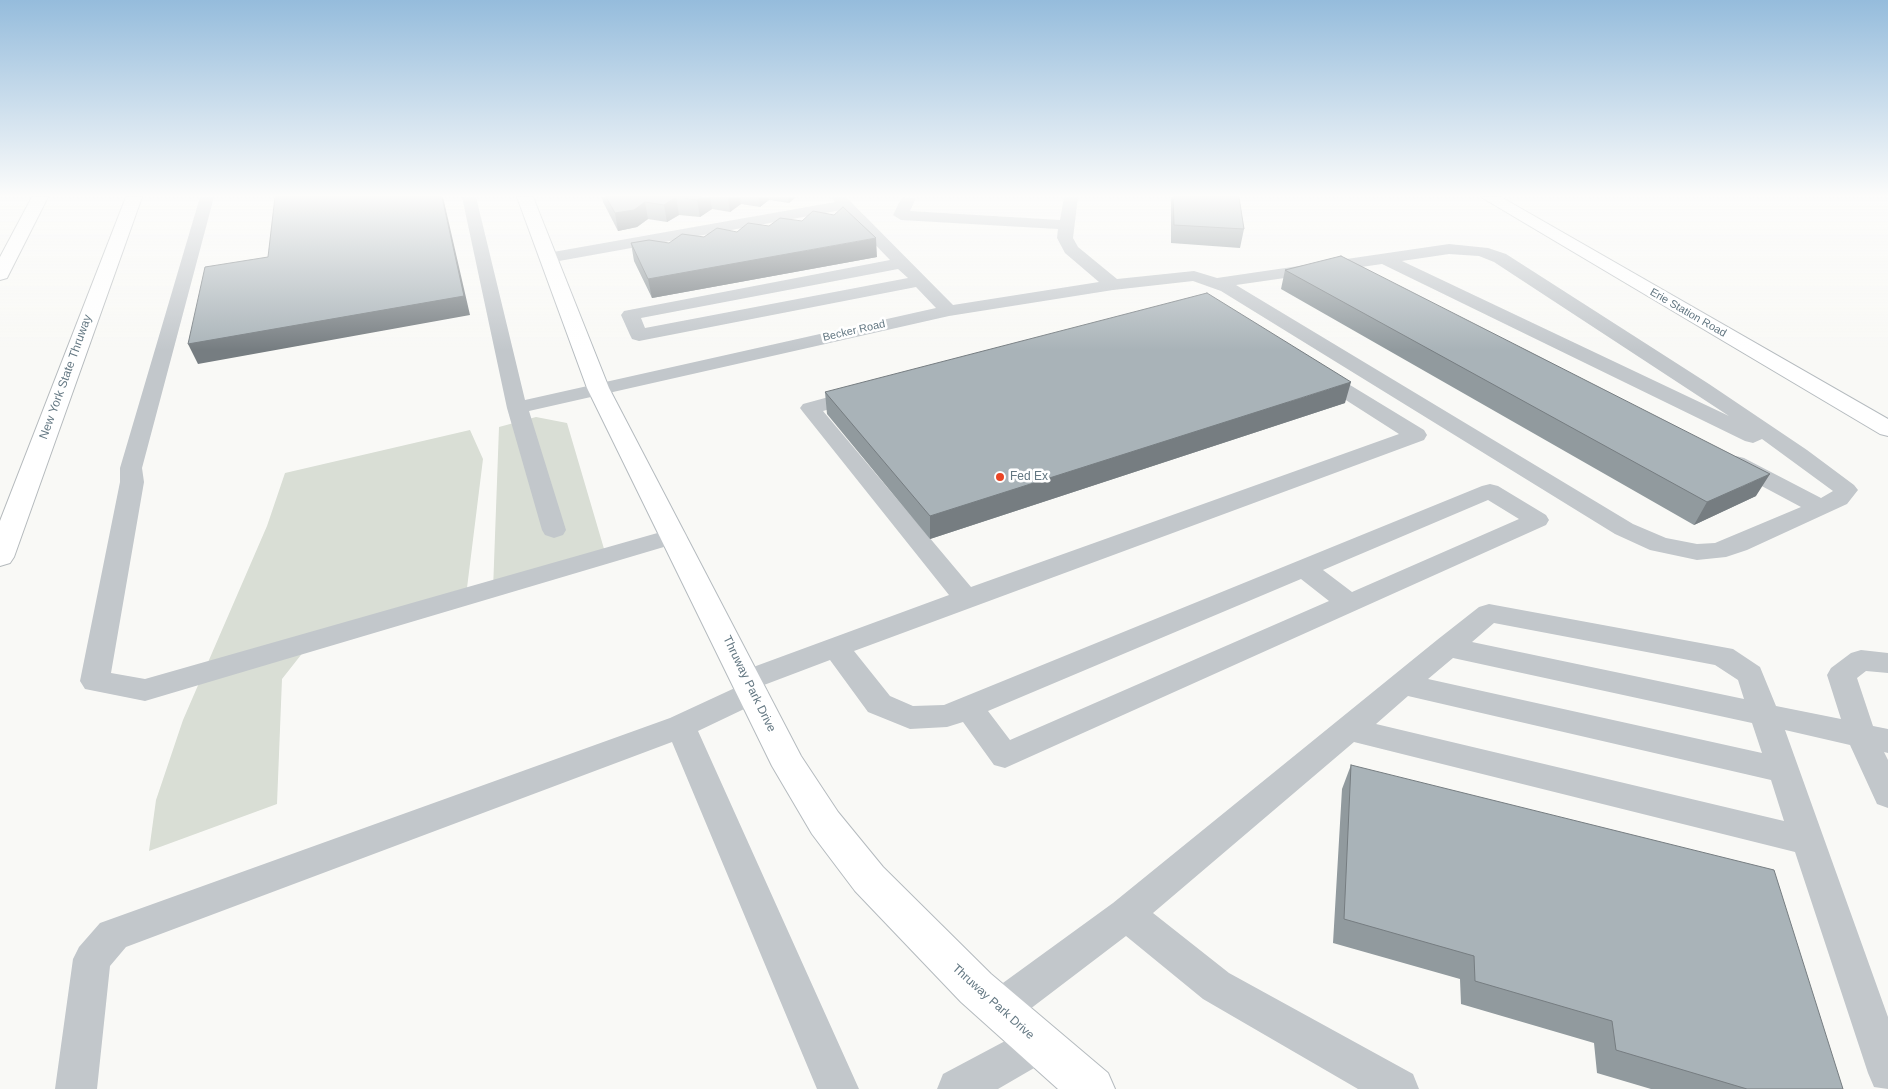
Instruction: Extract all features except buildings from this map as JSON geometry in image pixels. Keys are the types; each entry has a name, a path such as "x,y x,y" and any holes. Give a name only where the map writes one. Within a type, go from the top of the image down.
{"main road":[{"path":"0,274 14,248"},
{"name":"New York State Thruway","path":"0,557 115,248"},
{"name":"Thruway Park Drive","path":"544,248 598,388 675,536 789,766 825,823 876,886 976,988 1092,1089"},
{"name":"Erie Station Road","path":"1576,248 1888,429"}],"street":[{"path":"193,248 131,468 132,482 95,681 145,690 675,536"},
{"path":"481,248 517,408 554,530"},
{"path":"548,258 600,248"},
{"path":"887,248 949,311"},
{"path":"1070,248 1113,285"},
{"path":"1449,249 1473,249 1492,254 1702,388 1846,490 1839,499 1738,544 1717,551 1697,552 1659,544 1624,529 1217,283 1449,249"},
{"path":"1385,259 1726,425 1799,455"},
{"path":"902,263 630,316 639,335 920,281"},
{"path":"1350,264 1376,277"},
{"name":"Becker Road","path":"517,408 598,388 949,311 1113,285 1190,276 1217,283"},
{"path":"1559,363 1581,354"},
{"path":"76,1089 92,959 113,935 681,726 750,686 836,647 1416,435 1301,364"},
{"path":"877,390 810,408 966,598"},
{"path":"1715,452 1820,507"},
{"path":"836,647 878,704 910,718 947,716 1490,491 1537,520 1005,756 969,708"},
{"path":"1303,568 1349,603"},
{"path":"999,1009 1126,914 1489,613 1723,656 1750,674 1888,1073"},
{"path":"1447,648 1763,713 1874,738"},
{"path":"1888,663 1861,660 1841,675 1874,738 1888,795"},
{"path":"1402,684 1783,770"},
{"path":"681,726 838,1089"},
{"path":"1349,729 1807,841"},
{"path":"1126,914 1216,986 1398,1089"},
{"path":"958,1089 1039,1043"}],"shaded area":[{"path":"536,417 567,423 607,559 493,590 499,427"},
{"path":"470,430 483,459 466,596 308,646 282,679 277,804 149,851 156,800 183,720 267,526 285,473"}],"place":[{"name":"Fed Ex","path":"1000,477"}]}
